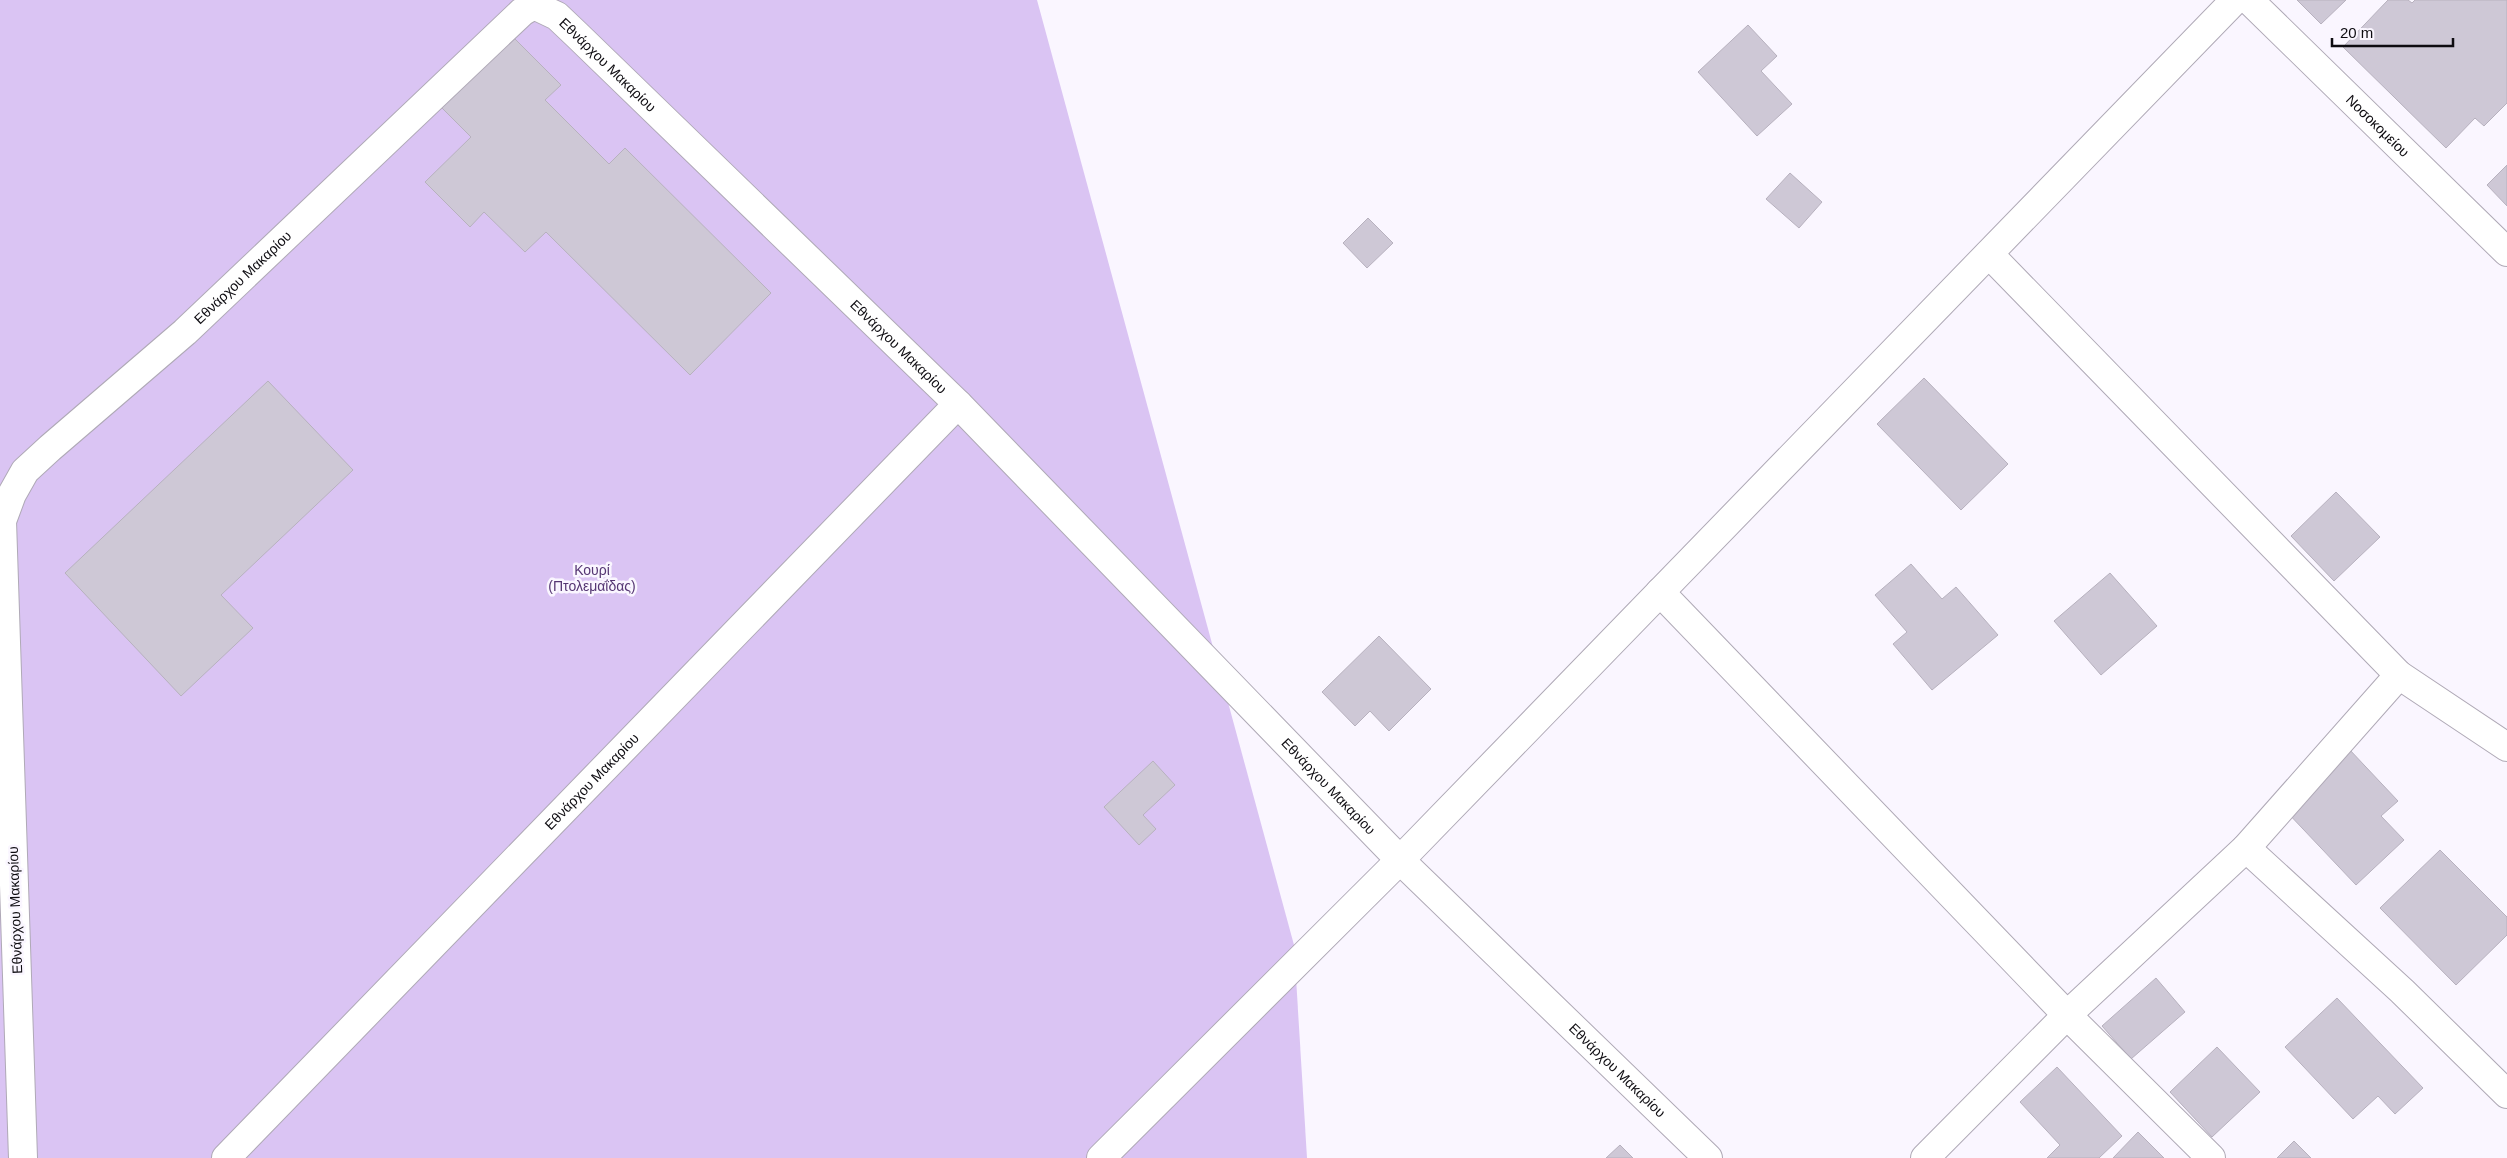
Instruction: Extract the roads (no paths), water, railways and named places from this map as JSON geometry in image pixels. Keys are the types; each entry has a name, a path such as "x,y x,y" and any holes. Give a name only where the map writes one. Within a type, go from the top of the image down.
{"street":[{"path":"1101,1158 1400,860 2235,0"},
{"name":"Νοσοκομείου","path":"2249,0 2507,252"},
{"name":"Εθνάρχου Μακαρίου","path":"23,1158 2,521 12,494 26,471 50,448 185,332 522,12 536,2 557,16 577,34 958,404 1400,860 1708,1158"},
{"path":"1990,254 2399,675 2507,747"},
{"name":"Εθνάρχου Μακαρίου","path":"226,1158 958,404"},
{"path":"1660,592 2067,1015 2212,1158"},
{"path":"1925,1158 2067,1015 2246,848 2399,675"},
{"path":"2246,848 2402,991 2507,1094"}],"park label":[{"name":"Κουρί (Πτολεμαΐδας)","path":"592,578"}]}
